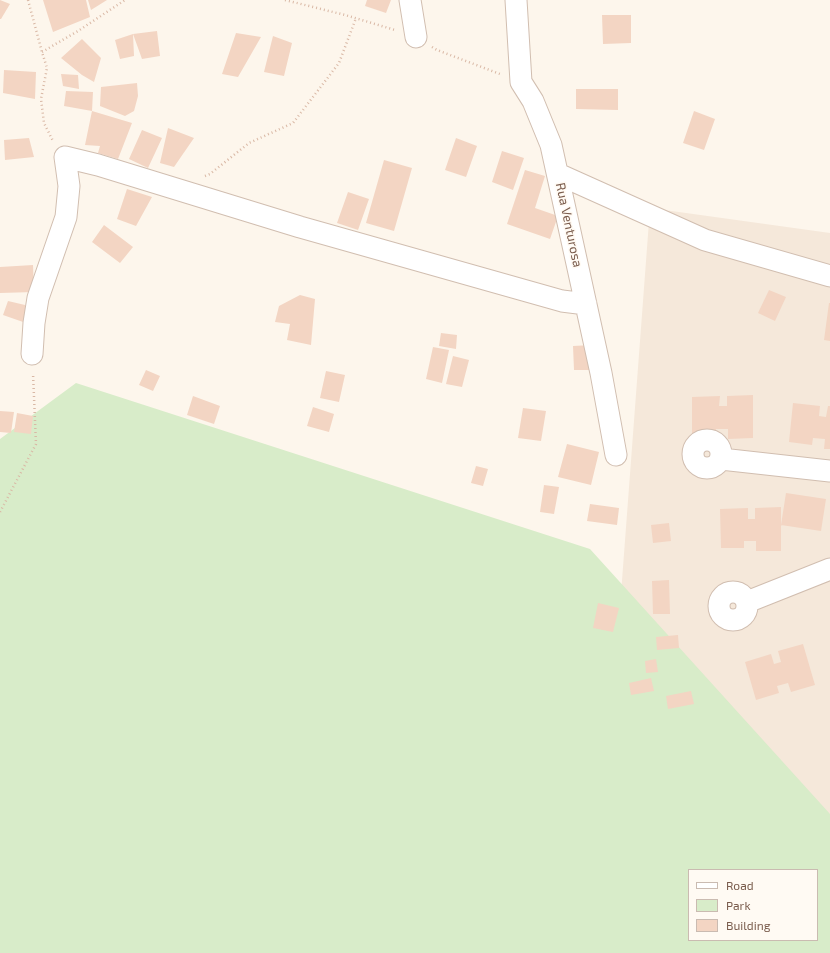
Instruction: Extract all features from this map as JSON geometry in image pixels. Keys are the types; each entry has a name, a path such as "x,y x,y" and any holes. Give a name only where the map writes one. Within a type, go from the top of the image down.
{"street":[{"path":"410,0 416,37"},
{"name":"Rua Venturosa","path":"516,0 521,82 533,101 551,145 601,372 616,455"},
{"path":"32,354 34,323 38,298 66,217 69,186 65,157 98,165 308,229 554,299 586,304"},
{"path":"558,174 705,240 830,276"},
{"path":"721,459 830,471"},
{"path":"747,602 830,569"}],"path":[{"path":"28,0 46,68 41,99 44,123 53,142 65,157"},
{"path":"42,52 78,31 125,0"},
{"path":"177,189 210,174 249,143 293,123 339,63 356,18"},
{"path":"0,512 36,444 32,354"}],"shaded area":[{"path":"650,208 830,233 830,953 594,953"}],"green space":[{"path":"76,383 590,549 830,814 830,953 0,953 0,439"}],"building":[{"path":"0,0 10,4 1,19 0,19"},
{"path":"43,0 86,0 90,17 53,32"},
{"path":"88,0 107,0 91,10"},
{"path":"367,0 391,0 386,13 365,6"},
{"path":"602,15 631,15 631,43 603,44"},
{"path":"157,31 160,56 142,59 133,34"},
{"path":"236,33 261,37 238,77 222,74"},
{"path":"133,34 134,56 120,59 115,40"},
{"path":"273,36 292,43 284,76 264,72"},
{"path":"82,39 101,58 94,82 82,75 61,58"},
{"path":"4,70 36,72 35,99 3,93"},
{"path":"61,74 78,75 79,89 63,86"},
{"path":"137,83 138,96 134,111 125,116 100,106 101,87"},
{"path":"576,89 618,89 618,110 576,109"},
{"path":"66,91 93,92 92,111 64,106"},
{"path":"92,111 132,123 118,159 98,153 100,146 85,145"},
{"path":"694,111 715,119 704,150 683,143"},
{"path":"168,128 194,138 174,167 160,163"},
{"path":"142,130 162,138 148,168 129,159"},
{"path":"29,138 34,157 5,160 4,140"},
{"path":"456,138 477,146 466,177 445,170"},
{"path":"502,151 524,158 513,190 492,182"},
{"path":"384,160 412,168 394,231 366,223"},
{"path":"525,170 545,176 535,208 558,216 550,239 507,224"},
{"path":"127,189 152,197 136,226 117,219"},
{"path":"348,192 369,199 358,230 337,223"},
{"path":"104,225 133,247 120,263 92,242"},
{"path":"33,265 34,292 0,293 0,267"},
{"path":"769,290 786,297 775,321 758,313"},
{"path":"300,295 315,299 311,345 287,340 290,324 275,322 279,306"},
{"path":"8,301 25,305 26,323 3,315"},
{"path":"830,303 830,341 824,340"},
{"path":"441,333 457,335 456,349 439,346"},
{"path":"592,345 593,370 574,370 573,346"},
{"path":"433,347 449,350 442,383 426,379"},
{"path":"453,356 469,360 462,387 446,384"},
{"path":"146,370 160,376 153,391 139,385"},
{"path":"326,371 345,375 339,402 320,398"},
{"path":"753,395 753,438 728,439 728,429 716,429 716,436 692,436 692,397 720,396 719,406 727,406 727,396"},
{"path":"193,396 220,406 214,424 187,415"},
{"path":"793,403 820,406 819,416 826,417 828,406 830,406 830,449 824,449 825,439 813,438 812,445 789,442"},
{"path":"313,407 334,414 329,432 307,426"},
{"path":"523,408 546,411 541,441 518,438"},
{"path":"0,411 14,412 11,433 0,432"},
{"path":"17,413 33,416 31,434 14,432"},
{"path":"567,444 599,452 591,485 558,477"},
{"path":"476,466 488,469 483,486 471,483"},
{"path":"544,485 559,487 554,514 540,512"},
{"path":"786,493 826,499 821,531 781,525"},
{"path":"590,504 619,508 617,525 587,521"},
{"path":"781,507 781,551 756,551 756,541 744,541 744,548 721,548 720,509 748,508 748,519 755,519 755,508"},
{"path":"669,523 671,541 653,543 651,525"},
{"path":"669,580 670,614 653,614 652,581"},
{"path":"598,603 619,608 613,632 593,628"},
{"path":"678,635 679,648 657,650 656,637"},
{"path":"803,644 815,685 791,692 788,683 777,686 779,693 756,700 745,662 771,654 774,664 781,662 778,651"},
{"path":"656,659 658,672 646,673 645,661"},
{"path":"651,678 654,691 631,695 629,683"},
{"path":"691,691 694,704 668,709 666,696"}]}
